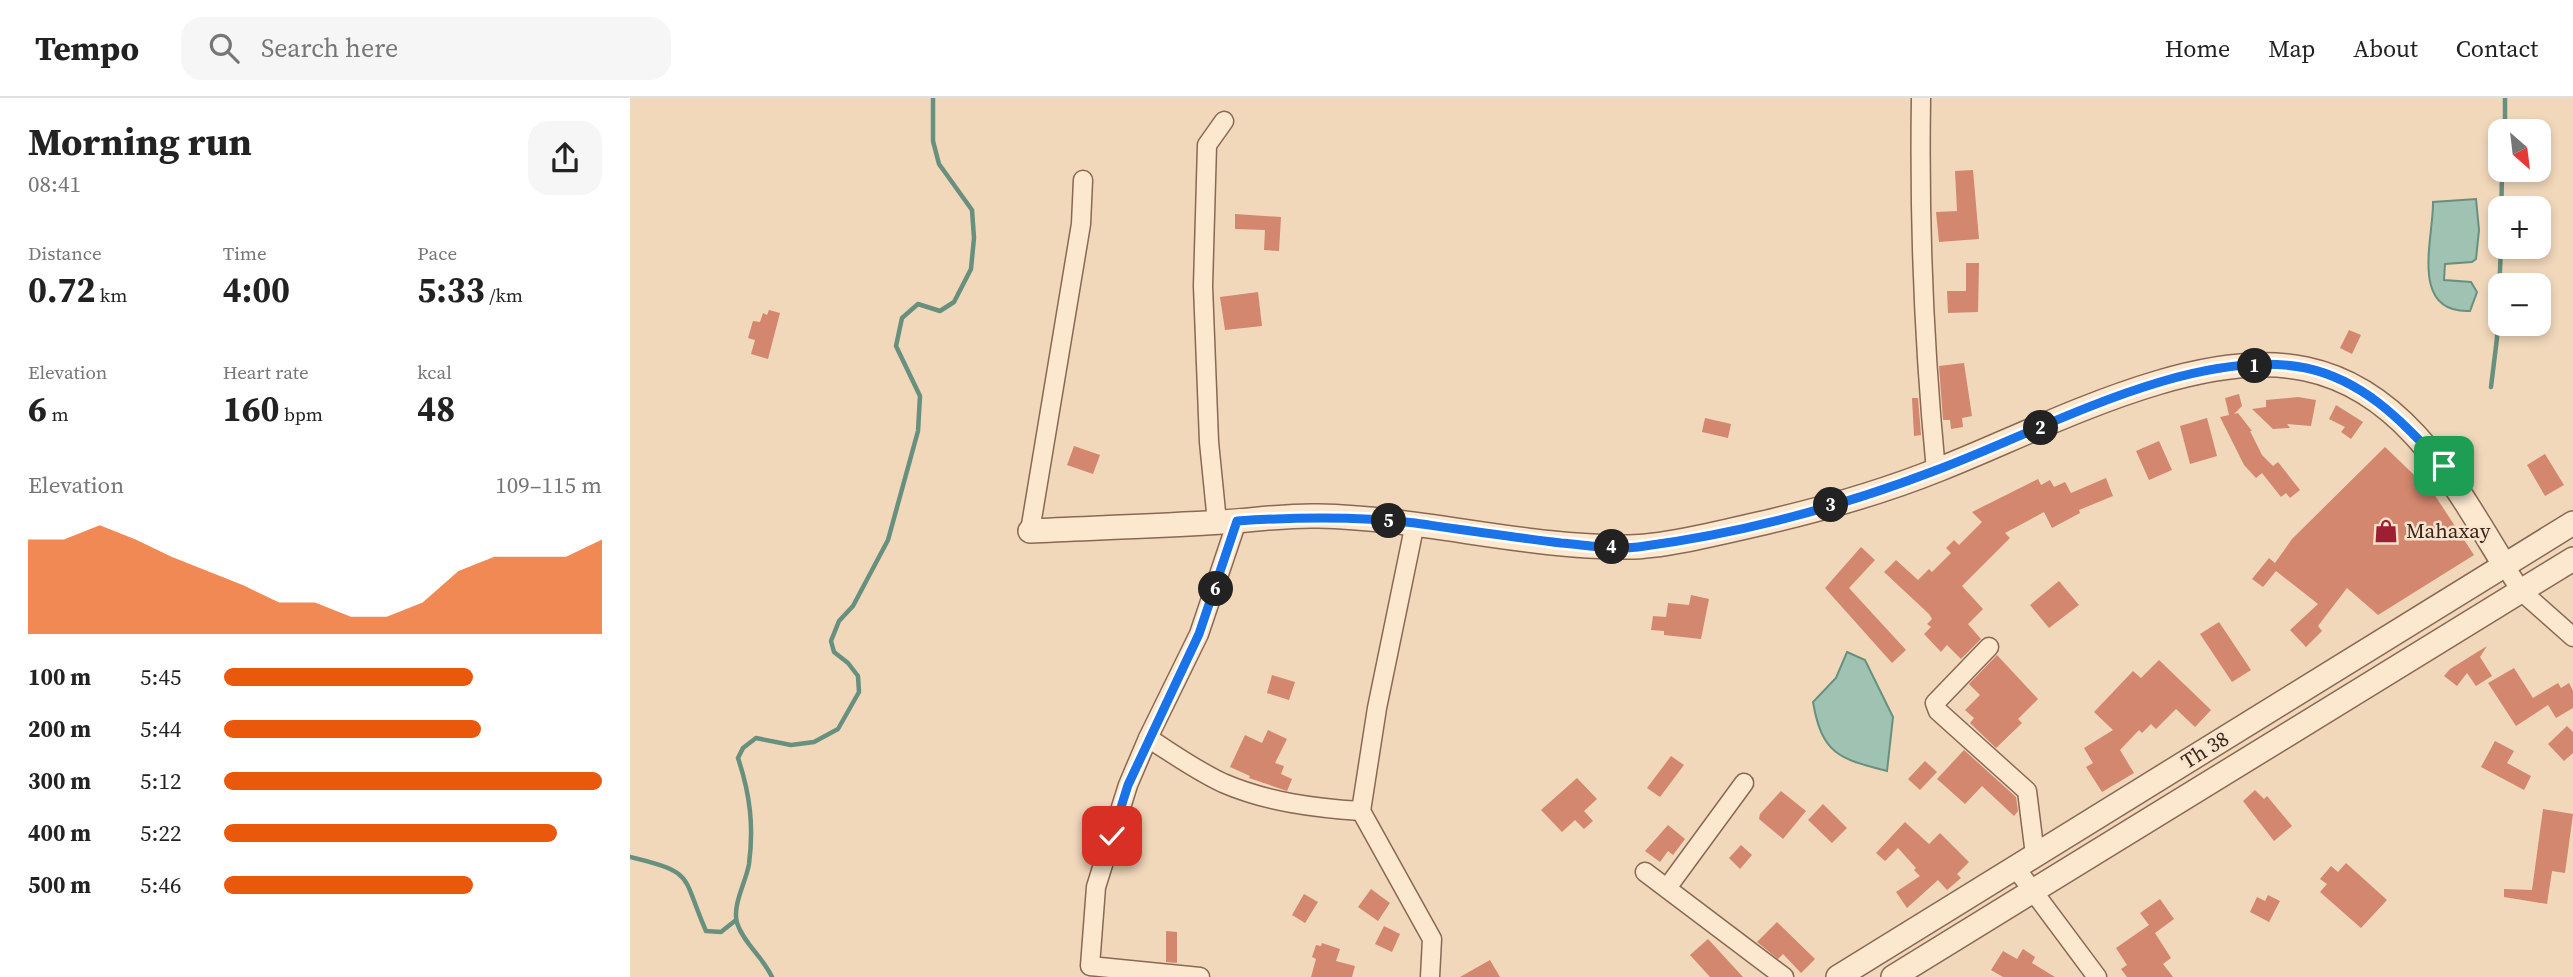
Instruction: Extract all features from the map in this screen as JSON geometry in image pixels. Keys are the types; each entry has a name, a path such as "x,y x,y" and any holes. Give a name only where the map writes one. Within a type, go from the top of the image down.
{"street":[{"path":"1921,98 1923,275 1928,387 1936,471"},
{"path":"1200,977 1090,966 1096,887 1128,785 1199,634 1227,522 1209,442 1203,286 1207,145 1224,121"},
{"path":"1083,180 1081,224 1030,531 1317,516 1415,523 1541,540 1635,547 1763,523 1858,498 1936,471 2150,386 2208,370 2254,366 2304,368 2344,380 2374,397 2406,425 2444,466 2521,591 2573,637"},
{"path":"1415,523 1377,708 1361,811 1432,939 1430,977"},
{"name":"Th 38","path":"1838,977 2573,523"},
{"name":"Th 38","path":"1893,977 2573,559"},
{"path":"1989,647 1935,703 1938,711 2027,792 2025,861 2032,891 2096,977"},
{"path":"1148,738 1222,782 1253,794 1319,809 1361,811"},
{"path":"1667,888 1744,783"},
{"path":"1645,872 1784,977"}],"shaded area":[{"path":"2476,199 2479,230 2476,259 2472,262 2445,264 2444,280 2471,282 2477,292 2470,311 2451,309 2438,300 2431,287 2429,252 2433,202"},
{"path":"1847,652 1865,660 1893,717 1887,771 1857,763 1836,752 1828,744 1817,720 1813,702 1836,678"}],"building":[{"path":"1973,170 1979,239 1939,242 1936,212 1957,211 1955,171"},
{"path":"1235,214 1281,217 1279,251 1264,250 1265,230 1235,229"},
{"path":"1966,263 1979,263 1978,312 1948,313 1947,291 1966,291"},
{"path":"1258,292 1262,326 1225,330 1220,297"},
{"path":"769,310 780,313 768,359 751,354 755,340 748,338 753,321 760,322 763,313 767,315"},
{"path":"2349,330 2361,335 2352,354 2340,348"},
{"path":"1964,363 1972,416 1962,418 1963,427 1951,429 1950,420 1943,420 1939,366"},
{"path":"2239,394 2242,406 2234,414 2238,413 2252,431 2262,455 2273,466 2278,462 2300,490 2290,498 2286,493 2281,497 2262,473 2256,478 2244,465 2220,417 2229,415 2225,398"},
{"path":"2298,397 2316,400 2311,426 2287,424 2290,428 2273,429 2252,409 2266,407 2266,400"},
{"path":"1912,398 1918,398 1921,435 1914,436"},
{"path":"2336,405 2363,422 2351,439 2341,432 2345,427 2329,419"},
{"path":"1705,418 1731,424 1728,438 1702,432"},
{"path":"2207,418 2217,456 2190,464 2180,426"},
{"path":"2159,441 2172,470 2149,480 2136,451"},
{"path":"1074,446 1100,455 1093,474 1067,465"},
{"path":"2385,447 2434,494 2474,555 2378,615 2347,588 2318,626 2322,631 2306,647 2290,630 2318,604 2276,571 2263,587 2252,579 2269,558 2275,563 2292,539"},
{"path":"2545,454 2564,485 2545,496 2527,465"},
{"path":"2106,478 2113,496 2079,510 2080,513 2052,528 2044,512 2005,533 2010,538 1962,586 1983,609 1968,624 1981,639 1961,659 1947,645 1941,652 1924,634 1931,627 1927,624 1932,619 1929,614 1884,572 1896,560 1918,580 1929,569 1932,572 1951,553 1946,548 1954,540 1959,545 1982,522 1972,512 2038,479 2041,485 2050,480 2054,487 2065,482 2071,493"},
{"path":"1861,547 1875,560 1849,588 1906,650 1892,663 1825,588"},
{"path":"2059,581 2079,605 2049,628 2030,605"},
{"path":"1691,595 1709,599 1701,639 1664,635 1664,631 1651,630 1653,616 1666,617 1668,603 1689,605"},
{"path":"2219,622 2251,670 2232,682 2200,634"},
{"path":"2487,646 2480,657 2492,676 2476,686 2467,673 2457,686 2444,676 2450,669"},
{"path":"1997,655 2038,699 2018,719 2022,723 1996,748 1970,723 1974,718 1965,710 1980,695 1969,684"},
{"path":"2159,660 2211,710 2195,727 2176,709 2156,729 2151,724 2142,733 2139,730 2120,750 2134,773 2102,792 2086,767 2093,763 2084,748 2113,730 2094,712 2133,671 2141,678"},
{"path":"2514,668 2533,698 2558,683 2561,688 2569,683 2573,691 2573,708 2556,718 2548,705 2516,726 2488,683"},
{"path":"1272,675 1295,682 1289,700 1267,693"},
{"path":"2567,726 2573,732 2573,753 2564,761 2548,744"},
{"path":"1268,730 1287,739 1275,763 1284,766 1281,774 1292,779 1287,791 1249,778 1250,776 1230,767 1245,735 1262,743"},
{"path":"2495,741 2514,751 2507,763 2531,776 2524,790 2481,767"},
{"path":"1964,750 2016,797 2018,811 2014,816 1982,786 1965,804 1937,779"},
{"path":"1671,756 1684,765 1660,797 1647,788"},
{"path":"1925,761 1937,772 1920,790 1908,779"},
{"path":"1577,778 1597,799 1584,811 1593,821 1584,829 1575,820 1562,832 1541,810"},
{"path":"2255,790 2264,799 2267,796 2292,826 2274,841 2243,801"},
{"path":"1781,791 1806,811 1783,839 1759,819 1760,814"},
{"path":"1823,804 1847,828 1832,843 1808,820"},
{"path":"2543,809 2573,814 2565,873 2552,871 2547,904 2504,897 2504,889 2532,890"},
{"path":"1905,822 1929,844 1940,833 1969,862 1957,874 1961,878 1947,890 1938,880 1907,908 1896,892 1920,876 1914,870 1916,868 1898,848 1885,861 1876,853"},
{"path":"1668,825 1685,839 1673,855 1668,851 1660,862 1645,851"},
{"path":"1741,845 1752,855 1740,869 1729,858"},
{"path":"2346,863 2387,900 2361,928 2320,892 2327,884 2320,879 2331,866 2338,872"},
{"path":"1371,889 1390,903 1378,921 1358,907"},
{"path":"1304,894 1318,902 1305,923 1292,915"},
{"path":"2268,895 2280,901 2269,922 2250,912 2257,897 2265,901"},
{"path":"2160,899 2174,919 2155,933 2171,958 2163,964 2173,977 2127,977 2121,969 2127,965 2116,948 2149,925 2140,913"},
{"path":"1777,922 1815,959 1801,973 1783,954 1778,959 1757,942"},
{"path":"1384,926 1400,934 1392,952 1375,944"},
{"path":"1166,931 1177,932 1177,963 1166,962"},
{"path":"1708,939 1743,977 1710,977 1690,955"},
{"path":"1322,943 1340,949 1336,961 1355,966 1352,977 1311,977 1316,959 1312,957 1316,945 1321,946"},
{"path":"2023,949 2035,957 2032,963 2055,977 2003,977 1991,970 2003,951 2017,959"},
{"path":"1490,960 1500,977 1460,977"}],"waterway":[{"path":"772,977 737,923 736,909 749,864 751,836 748,797 738,758 743,748 756,738 791,745 814,742 838,729 859,692 858,676 848,663 834,652 831,641 839,621 853,606 888,540 918,431 920,396 896,346 902,318 918,304 940,311 954,302 971,269 974,238 972,210 939,164 933,141 933,98"},
{"path":"2505,98 2505,119"},
{"path":"2502,182 2502,196"},
{"path":"2491,387 2497,338 2500,259"},
{"path":"630,857 676,872 688,887 706,931 721,932 736,920"}],"place":[{"name":"Mahaxay","path":"2386,531"}],"route":[{"path":"1112,836 1128,785 1148,738 1199,634 1237,521 1317,516 1415,523 1460,531 1595,546 1635,547 1763,523 1858,498 1936,471 2150,386 2208,370 2254,366 2304,368 2344,380 2374,397 2406,425 2444,466"}]}
